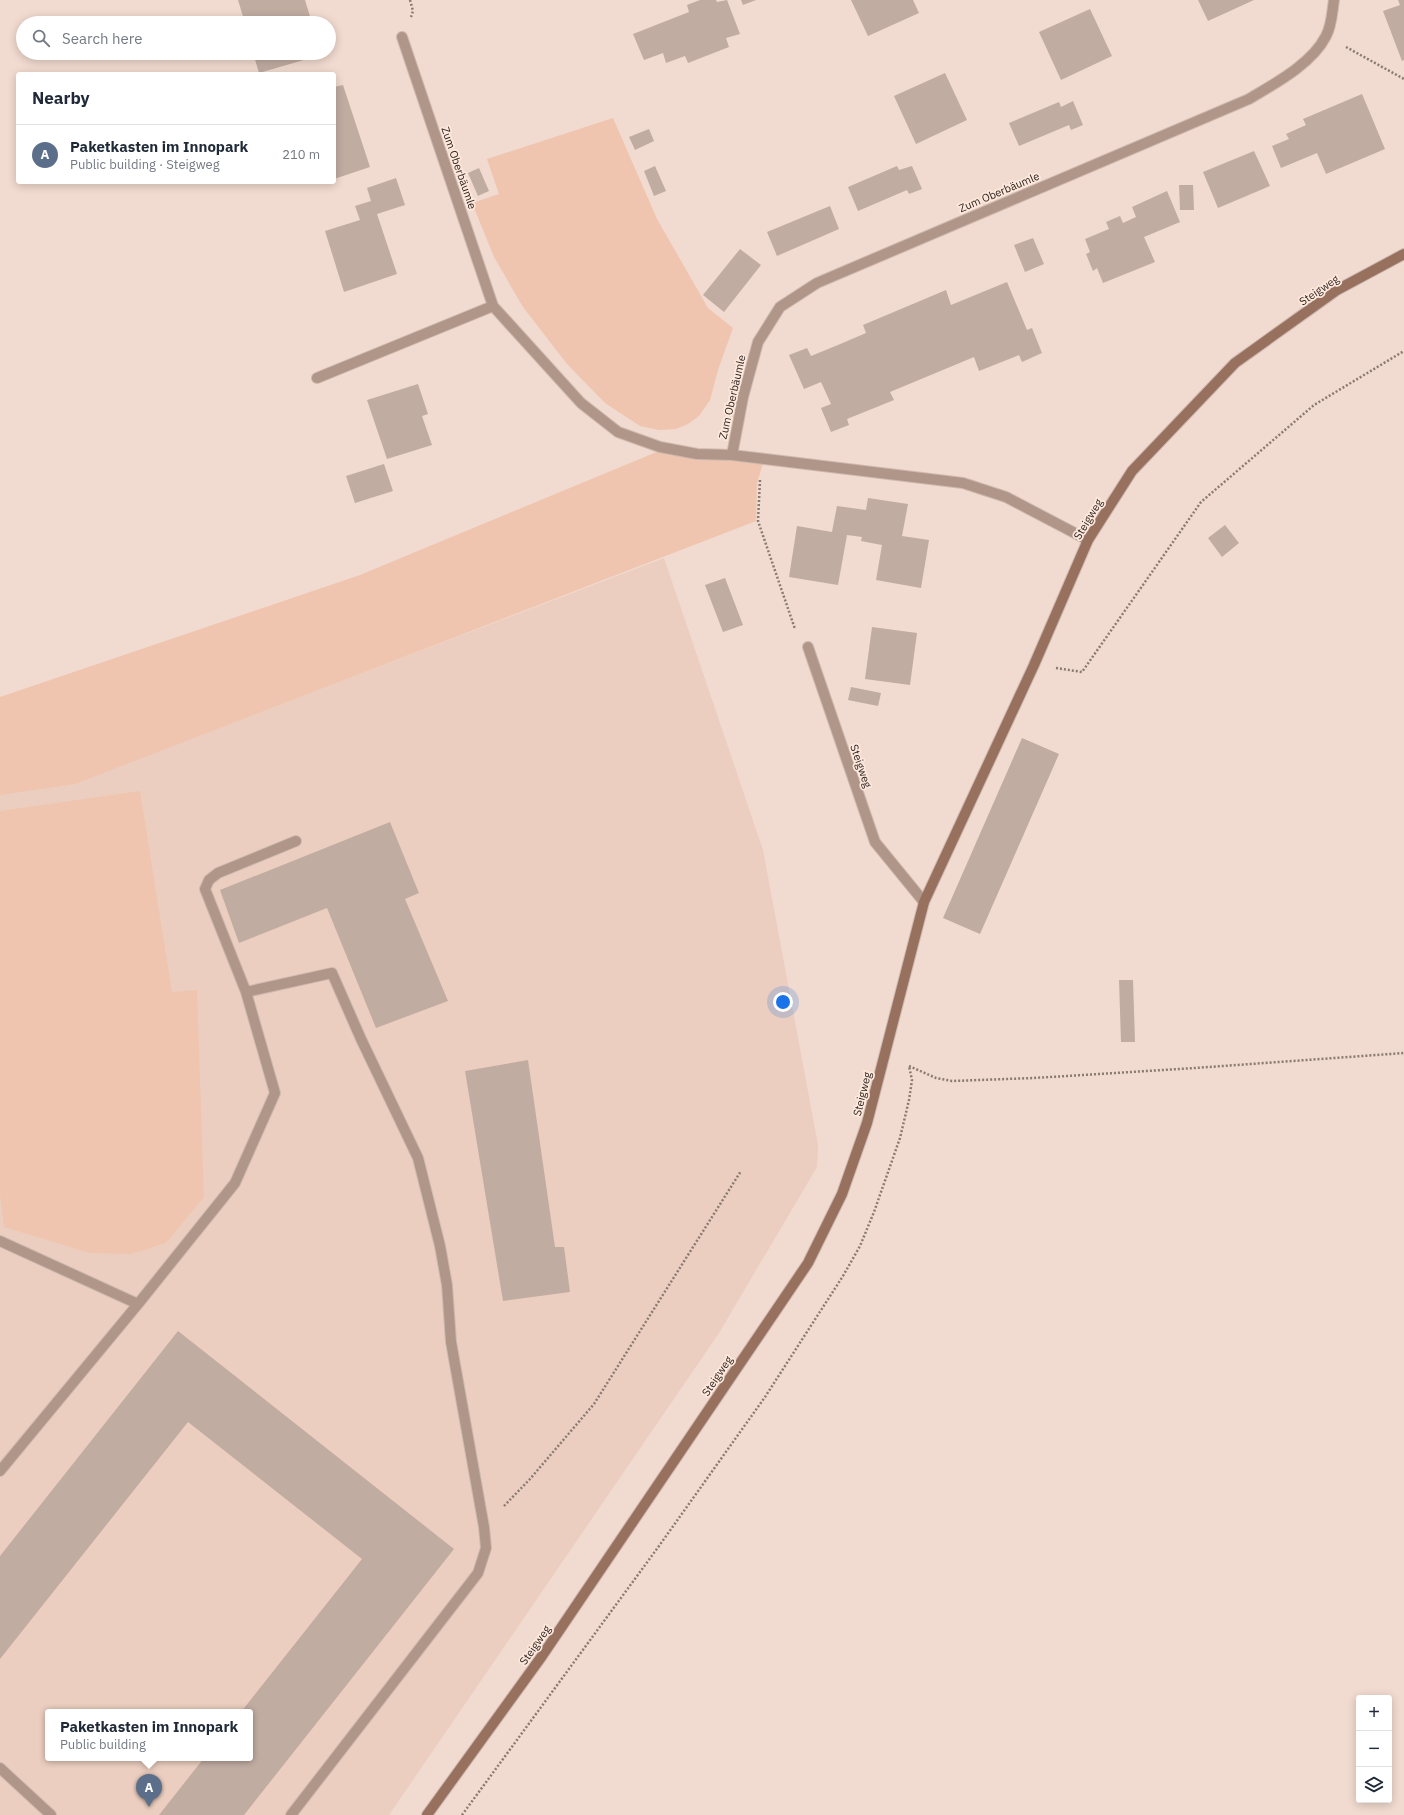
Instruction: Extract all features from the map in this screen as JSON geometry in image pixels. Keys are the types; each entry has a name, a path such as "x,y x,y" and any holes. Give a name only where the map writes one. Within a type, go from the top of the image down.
{"street":[{"name":"Zum Oberbäumle","path":"732,456 742,397 758,342 780,307 817,283 1248,99 1293,73 1314,52 1326,36 1331,20 1334,0"},
{"name":"Zum Oberbäumle","path":"402,37 493,306 581,403 618,432 660,447 697,454 732,456 963,483 1006,497 1088,540"},
{"name":"Steigweg","path":"428,1815 542,1656 808,1263 842,1194 867,1123 884,1052 924,902 1034,665 1088,540 1132,471 1235,363 1337,290 1404,254"},
{"path":"317,378 493,306"},
{"name":"Steigweg","path":"808,647 875,842 924,902"},
{"path":"0,1471 138,1304 235,1183 275,1093 246,992 206,889 209,880 218,873 296,841"},
{"path":"246,992 332,973 361,1039 418,1158 440,1246 446,1285 451,1342 484,1527 486,1548 478,1573 291,1815"},
{"path":"0,1241 138,1304"},
{"path":"0,1768 51,1815"}],"path":[{"path":"1326,36 1404,79"},
{"path":"1034,665 1082,672 1201,502 1314,405 1404,351"},
{"path":"759,484 758,521 797,636 808,647"},
{"path":"884,1052 909,1066 936,1078 952,1081 1034,1078 1404,1053"},
{"path":"462,1815 659,1546 755,1410 843,1276 860,1246 872,1219 900,1138 912,1080 909,1066"},
{"path":"484,1527 530,1479 594,1404 741,1171"}],"shaded area":[{"path":"613,118 657,219 708,308 733,328 718,370 710,400 699,416 688,424 676,429 659,430 640,426 605,403 567,364 523,307 494,257 472,203 499,194 487,159"},
{"path":"659,451 763,463 757,483 756,521 75,784 0,795 0,697 360,575"},
{"path":"664,558 763,850 818,1145 817,1167 719,1333 389,1815 0,1815 0,794 74,783"},
{"path":"140,791 172,992 197,990 204,1197 166,1243 131,1254 90,1253 4,1227 0,1195 0,811"}],"building":[{"path":"238,0 305,0 310,16 243,16"},
{"path":"700,0 716,0 717,2 727,0 740,34 726,38 729,47 688,63 685,56 666,63 663,53 644,60 633,34 689,12 687,5"},
{"path":"741,0 756,0 743,5"},
{"path":"851,0 913,0 919,13 868,36"},
{"path":"1198,0 1254,0 1208,21"},
{"path":"1398,0 1404,0 1404,60 1402,61 1383,11 1400,5"},
{"path":"1090,9 1112,56 1061,80 1039,32"},
{"path":"255,60 304,60 262,72 259,72"},
{"path":"945,73 967,120 916,144 894,96"},
{"path":"343,85 370,167 336,178 336,87"},
{"path":"1362,94 1385,149 1326,174 1317,153 1281,168 1272,146 1289,139 1286,134 1306,125 1303,119"},
{"path":"1073,101 1083,125 1071,130 1069,125 1019,146 1009,123 1059,102 1061,107"},
{"path":"649,129 654,141 635,150 629,137"},
{"path":"1254,151 1270,186 1218,208 1203,172"},
{"path":"655,166 666,191 654,196 644,171"},
{"path":"897,166 899,170 912,166 922,189 909,194 907,190 858,211 848,187"},
{"path":"479,168 489,191 478,196 468,173"},
{"path":"396,178 405,205 377,214 397,274 344,292 325,231 360,220 355,206 371,201 367,188"},
{"path":"1179,185 1193,185 1194,210 1180,210"},
{"path":"1167,191 1180,222 1144,237 1155,262 1103,283 1097,268 1093,271 1086,254 1090,252 1085,239 1109,229 1106,222 1120,216 1123,223 1136,217 1132,207"},
{"path":"830,206 839,229 777,256 767,232"},
{"path":"1033,238 1044,264 1025,272 1014,245"},
{"path":"740,249 761,265 724,312 703,295"},
{"path":"1007,282 1027,330 1032,328 1042,353 1022,362 1019,355 979,371 974,357 890,392 894,400 847,419 849,425 831,432 821,408 831,404 821,382 804,389 789,355 807,348 811,356 838,345 866,333 863,325 946,290 951,305"},
{"path":"418,384 428,414 422,416 432,445 387,459 367,400"},
{"path":"384,464 393,491 355,503 346,476"},
{"path":"868,498 908,504 902,536 929,540 921,588 876,580 882,545 861,541 862,537 847,535 838,585 789,577 797,526 832,532 837,506 866,510"},
{"path":"1225,525 1239,543 1222,557 1208,538"},
{"path":"725,578 743,625 723,632 705,585"},
{"path":"872,627 917,633 910,685 865,679"},
{"path":"851,687 881,693 878,706 848,700"},
{"path":"1022,738 1059,754 980,934 943,918"},
{"path":"390,822 419,893 405,899 448,1001 376,1028 327,908 239,943 220,890"},
{"path":"1119,980 1133,980 1135,1042 1121,1042"},
{"path":"528,1060 555,1247 564,1247 570,1292 503,1301 465,1071"},
{"path":"178,1331 454,1549 244,1815 159,1815 202,1761 253,1761 253,1709 243,1709 362,1559 188,1422 0,1659 0,1556"}],"place":[{"name":"Paketkasten im Innopark","path":"149,1807"}]}
